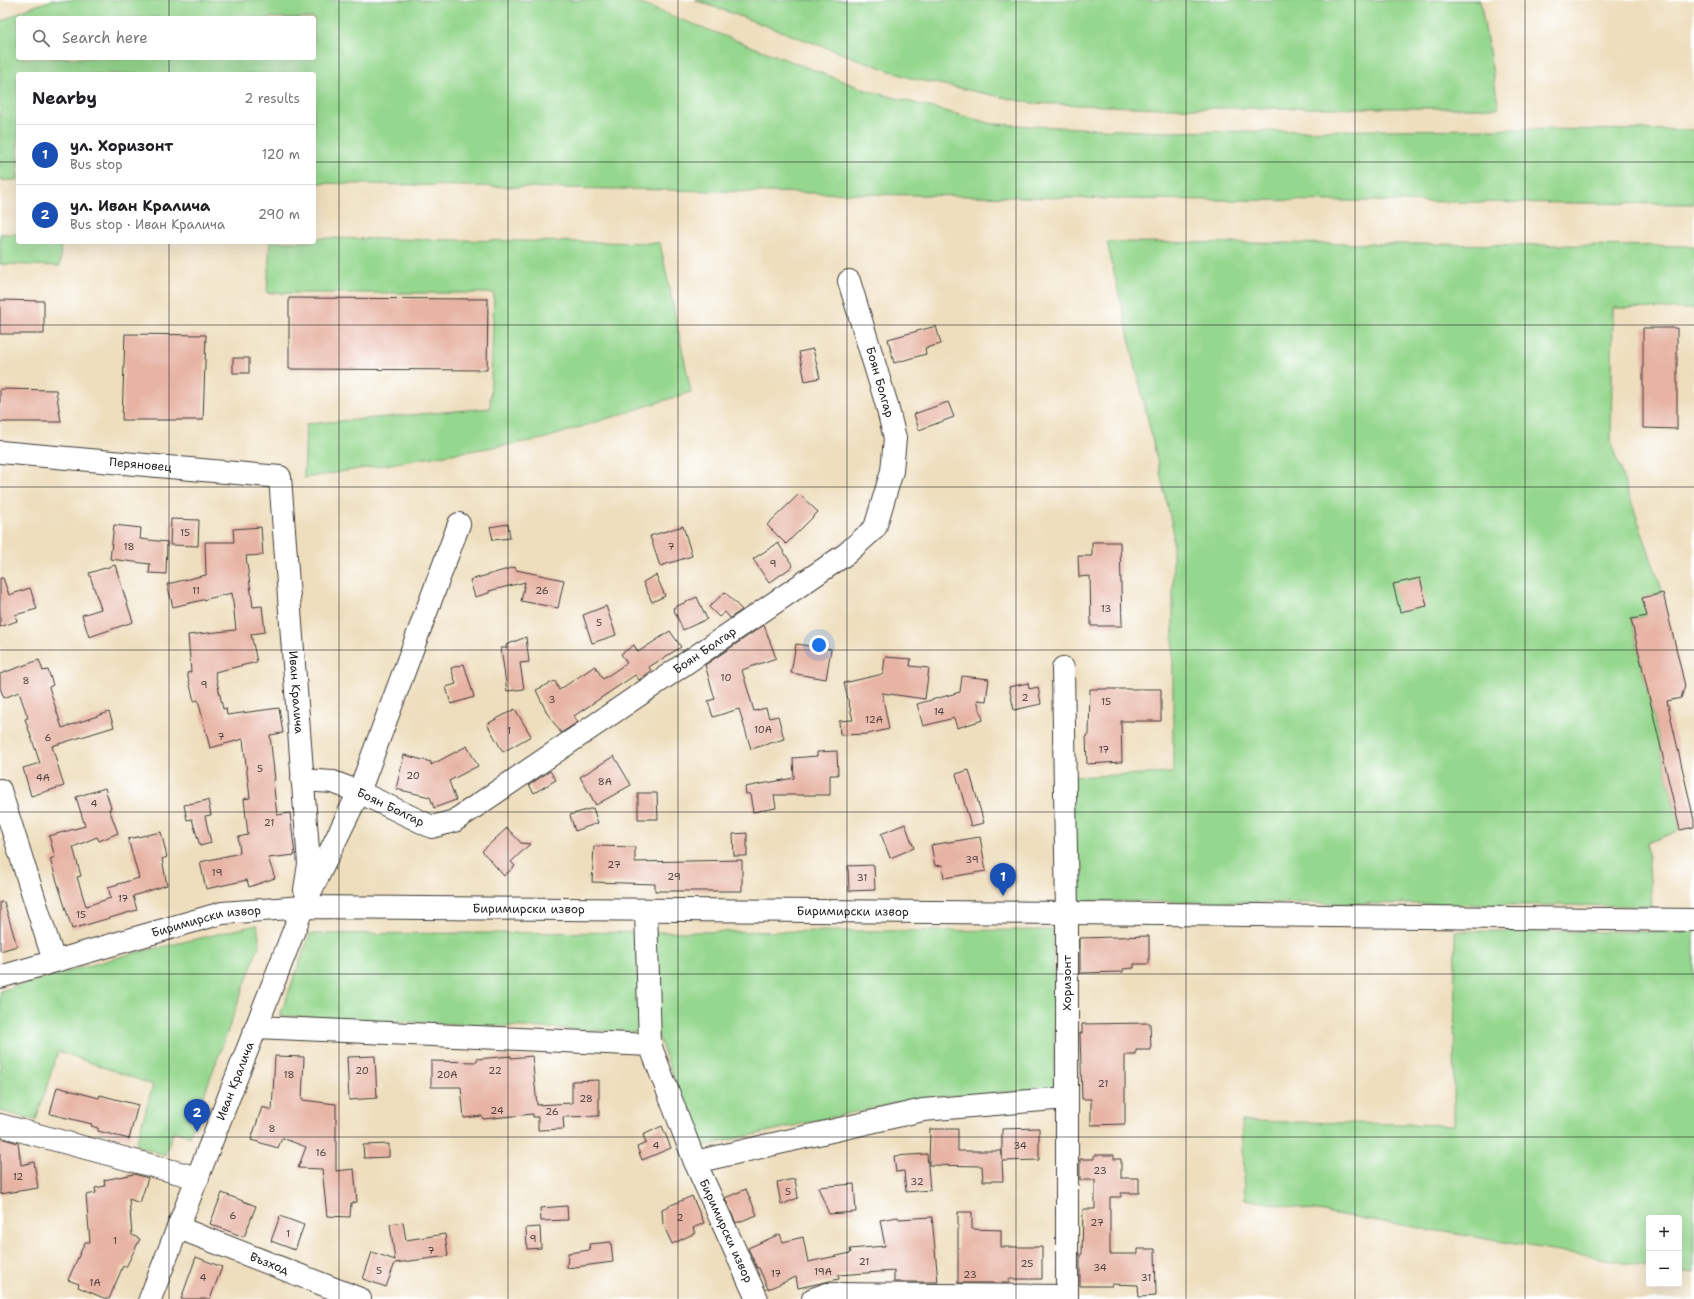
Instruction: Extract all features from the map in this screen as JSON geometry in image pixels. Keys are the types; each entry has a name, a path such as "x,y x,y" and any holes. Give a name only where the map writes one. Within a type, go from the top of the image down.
{"street":[{"name":"Боян Болгар","path":"302,780 333,782 359,792 432,827 454,821 846,554 875,528 892,471 895,438 886,402 849,281"},
{"name":"Перяновец","path":"0,452 280,477"},
{"name":"Иван Кралича","path":"280,477 309,864 303,908"},
{"name":"Иван Кралича","path":"150,1299 303,908 359,792 459,524"},
{"name":"Хоризонт","path":"1063,668 1067,913 1066,1298"},
{"path":"0,790 54,961"},
{"name":"Биримирски извор","path":"0,977 222,913 303,908 1067,913 1694,920"},
{"name":"Биримирски извор","path":"646,910 650,1045 695,1162 757,1299"},
{"path":"256,1027 650,1045"},
{"name":"Биримирски извор","path":"695,1162 923,1110 1066,1098"},
{"path":"0,1125 198,1178"},
{"name":"Възход","path":"179,1228 360,1299"},
{"path":"813,1299 827,1294 1066,1298"}],"green space":[{"path":"52,0 630,0 866,90 993,124 1163,132 1502,129 1694,130 1694,204 1118,199 316,183 316,72 16,72 16,180 0,180 0,22 26,9"},
{"path":"695,0 1480,0 1499,108 1160,108 1031,103 910,78"},
{"path":"0,234 16,234 16,244 61,244 60,266 0,264"},
{"path":"316,238 660,243 691,392 543,439 304,478 306,424 490,408 494,293 267,293 270,244 316,244"},
{"path":"1107,242 1694,246 1694,309 1613,308 1611,443 1663,593 1643,598 1647,616 1631,619 1680,830 1647,843 1652,906 1088,901 1067,913 1065,777 1173,773 1173,529"},
{"path":"257,925 260,943 189,1136 174,1131 165,1155 136,1145 153,1085 58,1051 36,1120 0,1111 0,991 127,955"},
{"path":"1053,930 1055,1089 918,1098 699,1147 657,1033 280,1016 310,934"},
{"path":"1455,931 1694,932 1694,1273 1682,1271 1682,1215 1646,1215 1646,1266 1245,1199 1242,1121 1454,1125"}],"building":[{"path":"289,298 488,299 487,370 289,369"},
{"path":"0,300 44,301 44,334 0,334"},
{"path":"936,326 941,344 925,348 926,354 894,363 888,339"},
{"path":"1643,328 1677,328 1677,429 1643,428"},
{"path":"125,334 206,335 203,420 122,420"},
{"path":"813,349 820,378 805,381 799,352"},
{"path":"233,358 249,358 249,373 233,373"},
{"path":"0,389 56,390 61,422 0,422"},
{"path":"948,402 954,417 919,430 914,414"},
{"path":"799,494 818,512 786,544 767,525"},
{"path":"171,519 199,520 198,546 170,545"},
{"path":"508,524 510,538 493,540 490,527"},
{"path":"114,525 141,528 140,539 167,542 166,574 149,573 150,564 110,559"},
{"path":"683,526 692,556 660,566 650,536"},
{"path":"261,527 263,555 246,556 253,607 262,606 265,632 251,634 257,662 215,672 223,709 226,708 227,715 279,708 283,733 270,735 275,780 273,780 277,815 290,813 295,855 268,858 275,878 249,887 247,880 206,889 200,862 240,853 238,837 248,835 244,799 250,798 243,739 210,748 198,700 194,701 187,673 191,672 188,635 236,630 232,593 173,607 167,584 206,575 205,542 234,542 233,529"},
{"path":"1092,542 1120,542 1122,626 1091,626 1090,576 1079,577 1078,556 1092,556"},
{"path":"778,543 793,566 769,583 753,559"},
{"path":"115,565 133,622 89,637 82,615 101,609 89,573"},
{"path":"515,567 516,570 564,580 558,608 521,601 525,582 489,591 489,593 475,597 470,580"},
{"path":"656,575 665,596 652,602 643,582"},
{"path":"0,578 3,578 9,595 30,588 37,609 15,615 17,621 0,627"},
{"path":"1420,578 1427,606 1400,612 1393,584"},
{"path":"725,592 742,610 730,618 725,612 719,617 709,607"},
{"path":"1663,593 1685,686 1681,698 1667,701 1694,820 1694,827 1680,830 1631,619 1647,616 1642,598"},
{"path":"697,597 707,619 683,630 673,608"},
{"path":"606,606 616,635 592,643 583,615"},
{"path":"764,625 776,658 742,670 754,711 766,708 769,718 778,716 784,739 751,749 739,709 713,717 708,701 715,699 705,665"},
{"path":"670,631 681,647 649,667 651,671 639,680 635,675 574,716 578,722 561,733 547,713 536,690 555,681 559,690 595,666 603,679 627,663 621,654 634,645 638,652"},
{"path":"526,637 529,662 520,663 524,689 507,691 501,648 507,648 506,645"},
{"path":"796,644 831,649 826,679 791,673"},
{"path":"885,657 911,659 910,666 929,668 925,699 882,693 889,729 868,734 840,735 839,721 853,720 844,683 883,674"},
{"path":"39,660 43,671 48,670 53,685 49,687 62,728 109,712 114,727 52,746 64,786 31,796 23,768 40,763 25,719 28,718 19,692 4,698 0,688 0,674"},
{"path":"464,664 474,697 451,704 446,687 456,684 451,668"},
{"path":"962,676 989,679 986,701 977,700 983,720 957,728 954,718 923,726 917,704 960,692"},
{"path":"1028,683 1029,689 1038,687 1041,704 1014,710 1009,687"},
{"path":"1090,689 1161,689 1161,721 1121,721 1122,762 1087,764 1086,735 1089,735"},
{"path":"515,709 531,736 503,752 487,724"},
{"path":"467,746 478,766 449,781 456,800 434,808 430,797 396,789 404,755 431,762 431,765"},
{"path":"837,751 838,775 830,775 830,795 774,795 776,808 753,812 750,794 746,794 745,787 794,778 793,758 817,756 817,752"},
{"path":"614,756 631,785 596,805 580,777"},
{"path":"969,770 984,823 971,826 956,774"},
{"path":"550,771 556,780 534,793 529,785"},
{"path":"105,788 111,808 109,809 118,833 99,841 97,837 73,847 81,876 77,877 86,906 111,898 108,887 139,878 128,839 161,832 167,857 162,859 167,885 133,896 137,910 72,929 50,859 55,857 49,836 85,826 76,797"},
{"path":"638,793 657,793 658,819 638,819"},
{"path":"208,800 211,815 205,816 211,843 200,846 192,819 187,820 184,805"},
{"path":"593,808 598,823 575,831 570,815"},
{"path":"905,824 914,848 890,858 881,834"},
{"path":"507,828 521,843 530,844 511,862 515,866 504,876 482,851"},
{"path":"747,833 747,856 734,856 733,834"},
{"path":"980,837 986,871 944,878 942,865 935,866 931,845"},
{"path":"594,846 635,847 635,862 742,860 742,891 655,891 655,884 592,882"},
{"path":"874,865 875,890 849,891 848,866"},
{"path":"0,902 4,902 17,946 0,951"},
{"path":"1149,936 1149,964 1134,964 1134,968 1123,969 1123,972 1080,973 1080,938"},
{"path":"1150,1023 1151,1050 1136,1050 1136,1055 1125,1055 1125,1124 1091,1125 1091,1099 1082,1099 1080,1033 1082,1033 1082,1024"},
{"path":"275,1056 304,1057 302,1100 336,1104 336,1171 354,1169 357,1202 351,1203 350,1217 327,1216 322,1169 298,1168 306,1147 282,1138 278,1148 251,1140 262,1107 272,1110"},
{"path":"375,1056 377,1098 349,1100 347,1057"},
{"path":"511,1056 511,1058 532,1056 537,1105 572,1103 572,1081 599,1080 599,1116 563,1117 564,1129 538,1130 538,1117 533,1117 533,1114 483,1119 482,1116 464,1118 461,1087 431,1087 431,1061 477,1062 477,1059"},
{"path":"57,1087 99,1098 100,1095 138,1105 129,1139 98,1131 98,1128 91,1126 92,1124 50,1114"},
{"path":"662,1126 671,1148 642,1160 637,1147 646,1143 643,1135"},
{"path":"1039,1128 1039,1160 1002,1161 1003,1181 983,1181 982,1166 929,1165 930,1129 958,1129 958,1151 1002,1151 1002,1129"},
{"path":"0,1138 18,1143 21,1165 34,1162 38,1188 0,1194"},
{"path":"389,1144 389,1157 364,1158 363,1145"},
{"path":"927,1154 930,1190 906,1192 904,1171 896,1172 894,1156"},
{"path":"1094,1155 1114,1155 1114,1159 1121,1159 1121,1178 1139,1178 1139,1193 1121,1193 1121,1197 1110,1197 1110,1254 1138,1254 1138,1249 1155,1249 1156,1296 1139,1297 1138,1285 1112,1284 1112,1286 1080,1286 1080,1254 1082,1254 1083,1209 1095,1209 1095,1180 1080,1180 1080,1159 1094,1159"},
{"path":"134,1174 148,1178 140,1203 129,1199 132,1235 140,1239 126,1267 123,1266 109,1299 106,1299 78,1287 79,1284 68,1280 85,1242 90,1242 86,1195 96,1193 95,1188 105,1186 104,1180"},
{"path":"795,1179 798,1198 781,1205 777,1182"},
{"path":"854,1184 856,1212 829,1214 818,1187"},
{"path":"746,1189 757,1215 736,1223 725,1198"},
{"path":"222,1193 256,1206 244,1237 210,1224"},
{"path":"692,1196 704,1223 693,1228 695,1233 672,1244 663,1224 662,1209"},
{"path":"567,1206 568,1220 541,1221 540,1208"},
{"path":"958,1212 972,1212 972,1229 1001,1230 1001,1247 1042,1247 1042,1279 1009,1279 1009,1283 958,1283"},
{"path":"280,1216 304,1225 295,1250 271,1241"},
{"path":"898,1217 899,1219 932,1217 938,1282 894,1282 894,1271 838,1275 839,1279 798,1288 796,1277 768,1289 748,1248 780,1234 783,1242 803,1237 808,1262 851,1253 850,1249 885,1246 880,1220"},
{"path":"403,1222 406,1240 445,1234 448,1256 395,1263 386,1287 363,1279 372,1252 395,1260 390,1224"},
{"path":"540,1227 541,1248 527,1249 526,1228"},
{"path":"611,1242 613,1262 567,1268 568,1253 590,1250 589,1244"},
{"path":"196,1257 222,1267 210,1299 181,1299"}],"place":[{"name":"ул. Хоризонт","path":"1003,896"},
{"name":"ул. Иван Кралича","path":"197,1132"}]}
